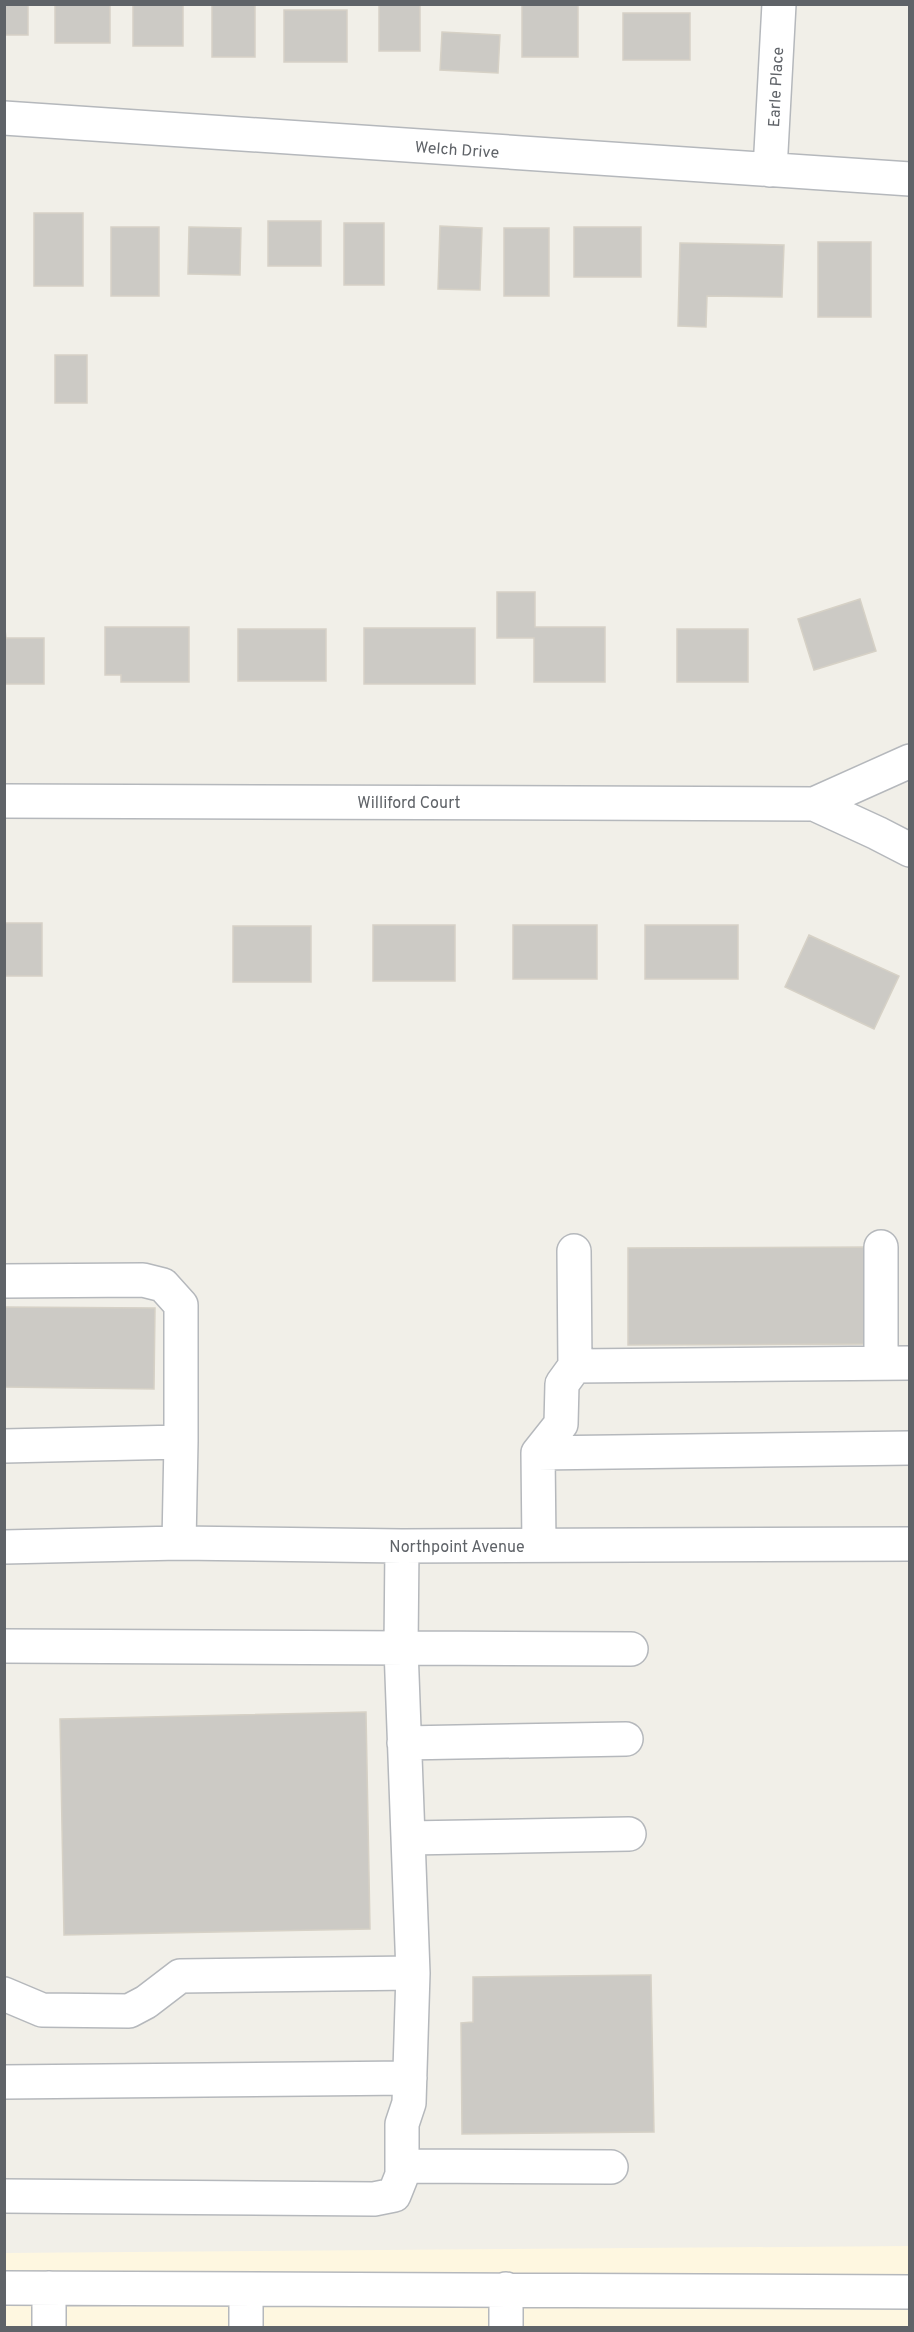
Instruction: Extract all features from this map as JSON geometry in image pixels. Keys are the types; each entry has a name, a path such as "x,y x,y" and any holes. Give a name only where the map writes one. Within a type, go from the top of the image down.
{"street":[{"name":"Earle Place","path":"770,170 779,4"},
{"name":"Welch Drive","path":"4,118 909,179"},
{"name":"Williford Court","path":"814,804 909,760"},
{"name":"Williford Court","path":"4,801 814,804 909,850"},
{"path":"575,1366 895,1363 881,1247"},
{"path":"539,1545 538,1453 561,1424 562,1384 575,1366 574,1251"},
{"path":"4,1281 143,1280 163,1285 181,1305 178,1543"},
{"path":"4,1446 181,1442"},
{"path":"538,1453 909,1448"},
{"name":"Northpoint Avenue","path":"4,1547 178,1543 402,1546 909,1544"},
{"path":"4,2196 374,2199 394,2194 402,2175 402,2124 410,2103 413,1973 401,1648 402,1546"},
{"path":"4,1646 631,1649"},
{"path":"404,1743 626,1739"},
{"path":"408,1838 629,1834"},
{"path":"4,1994 42,2010 129,2011 146,2002 180,1976 413,1973"},
{"path":"4,2082 410,2078"},
{"path":"402,2166 611,2167"},
{"path":"4,2288 909,2292"},
{"path":"50,2288 50,2328"},
{"path":"506,2289 506,2328"},
{"path":"246,2290 246,2328"}],"shaded area":[{"path":"909,2246 909,2327 5,2327 4,2253"}],"building":[{"path":"4,4 28,4 28,35 4,35"},
{"path":"55,4 110,4 110,43 55,43"},
{"path":"133,4 183,4 183,46 133,46"},
{"path":"212,4 255,4 255,57 212,57"},
{"path":"379,4 420,4 420,51 379,51"},
{"path":"522,5 578,5 578,57 522,57"},
{"path":"284,10 347,10 347,62 284,62"},
{"path":"623,13 690,13 690,60 623,60"},
{"path":"442,32 500,35 498,73 440,70"},
{"path":"34,213 83,213 83,286 34,286"},
{"path":"268,221 321,221 321,266 268,266"},
{"path":"344,223 384,223 384,285 344,285"},
{"path":"440,226 482,228 480,290 438,289"},
{"path":"111,227 159,227 159,296 111,296"},
{"path":"189,227 241,228 240,275 188,274"},
{"path":"574,227 641,227 641,277 574,277"},
{"path":"504,228 549,228 549,296 504,296"},
{"path":"818,242 871,242 871,317 818,317"},
{"path":"680,243 784,245 782,297 707,296 706,327 678,326"},
{"path":"55,355 87,355 87,403 55,403"},
{"path":"497,592 535,592 535,627 605,627 605,682 534,682 534,638 497,638"},
{"path":"860,599 876,651 814,670 798,619"},
{"path":"4,621 6,638 44,638 44,684 4,684"},
{"path":"105,627 189,627 189,682 121,682 121,675 105,675"},
{"path":"364,628 475,628 475,684 364,684"},
{"path":"238,629 326,629 326,681 238,681"},
{"path":"677,629 748,629 748,682 677,682"},
{"path":"4,923 42,923 42,976 4,976"},
{"path":"373,925 455,925 455,981 373,981"},
{"path":"513,925 597,925 597,979 513,979"},
{"path":"645,925 738,925 738,979 645,979"},
{"path":"233,926 311,926 311,982 233,982"},
{"path":"809,935 899,976 874,1029 785,987"},
{"path":"871,1247 872,1344 628,1345 628,1248"},
{"path":"4,1307 155,1308 154,1389 4,1387"},
{"path":"366,1712 370,1929 64,1935 60,1719"},
{"path":"651,1975 654,2132 462,2134 461,2023 473,2022 473,1977"}]}
